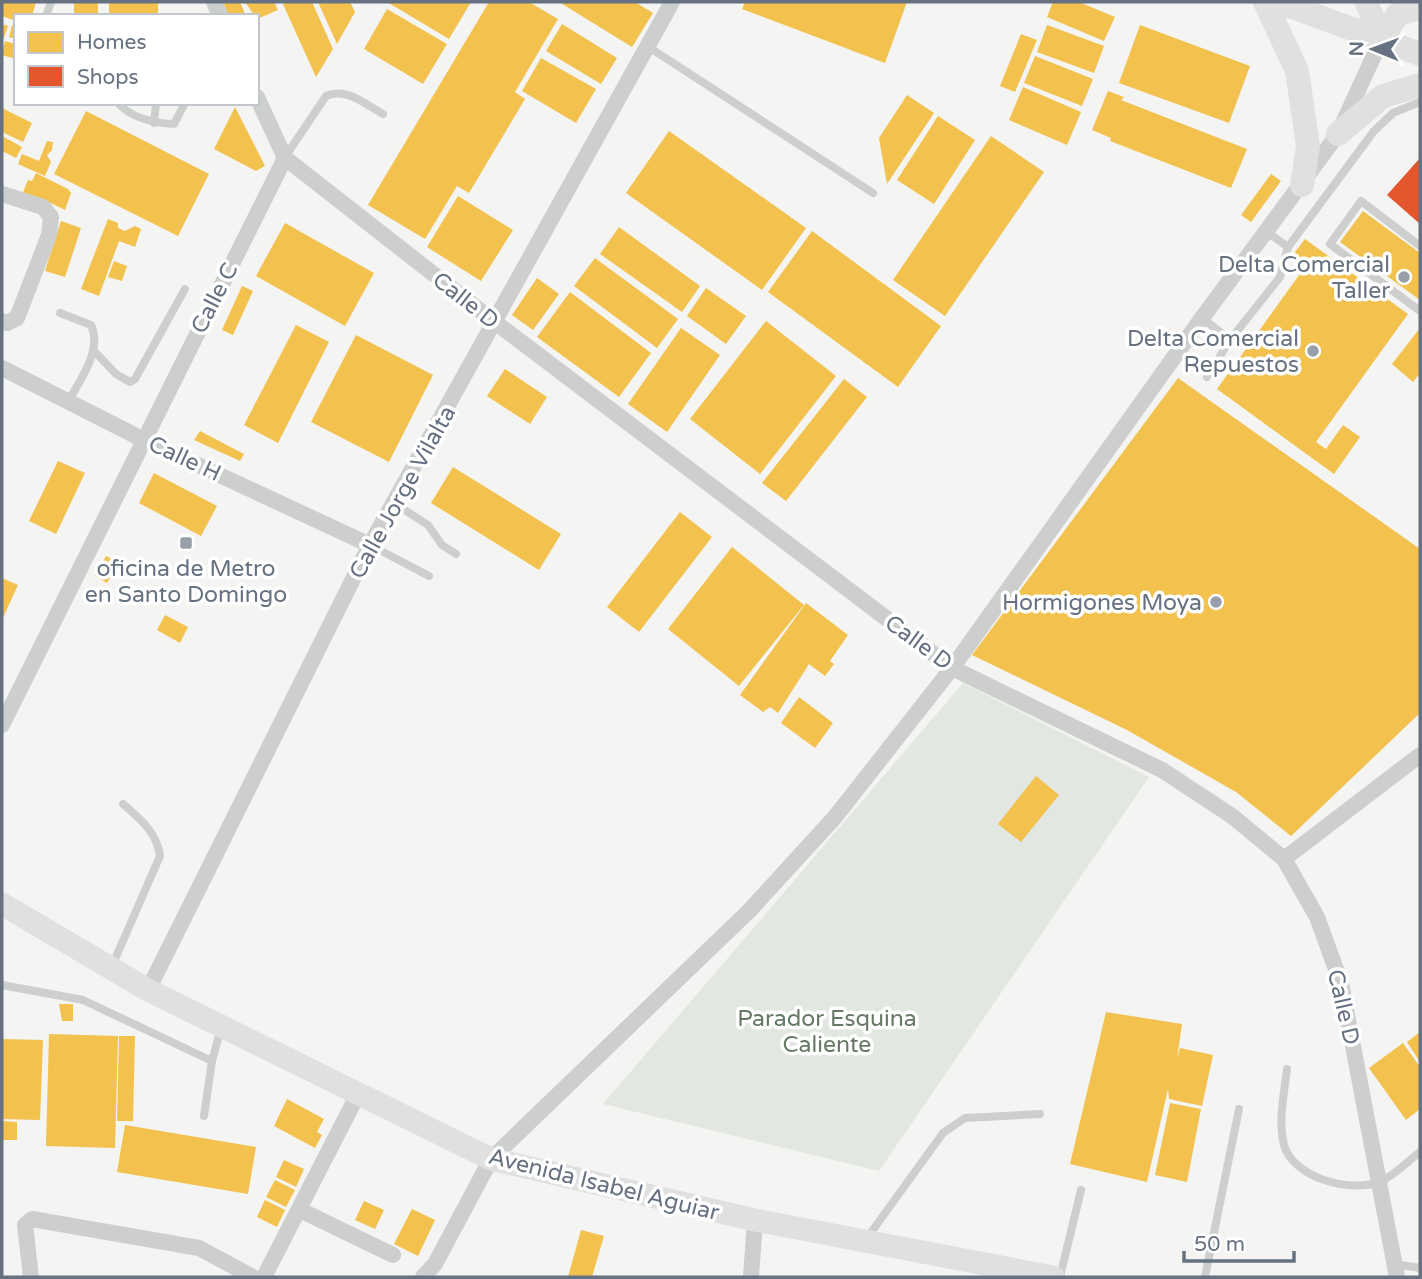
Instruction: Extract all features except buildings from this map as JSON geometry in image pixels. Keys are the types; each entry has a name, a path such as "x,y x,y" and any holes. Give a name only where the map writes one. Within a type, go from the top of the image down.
{"main road":[{"path":"1265,2 1297,71 1308,146 1302,185"},
{"path":"1279,2 1420,54"},
{"path":"1366,2 1382,38"},
{"path":"1378,2 1382,38"},
{"path":"1382,38 1398,14 1419,4"},
{"path":"1338,134 1383,96 1420,85"},
{"name":"Avenida Isabel Aguiar","path":"2,904 148,990 357,1096 491,1159 755,1220 1052,1277"}],"street":[{"name":"Calle Jorge Vilalta","path":"148,990 370,545 496,323 672,2"},
{"path":"423,1277 440,1271 491,1159 750,910 835,817 952,668 1202,318 1338,134 1382,38"},
{"name":"Calle D","path":"259,101 285,158 496,323 952,668 1162,770 1232,816 1284,859 1317,917 1341,983 1396,1271"},
{"name":"Calle C","path":"2,725 142,439 285,158"},
{"path":"2,194 43,207 51,217 49,235 17,318 6,323 2,321"},
{"name":"Calle H","path":"2,368 142,439 370,545"},
{"path":"1284,859 1420,755"},
{"path":"264,1277 357,1096"},
{"path":"300,1210 393,1255"},
{"path":"31,1277 25,1225 32,1219 199,1248 253,1277"},
{"path":"751,1277 755,1220"}],"lane":[{"path":"647,46 873,193"},
{"path":"285,158 326,96 335,92 345,93 383,114"},
{"path":"1207,377 1230,340 1280,277 1288,247 1374,131 1393,113 1420,102"},
{"path":"120,105 154,123 174,124 184,105"},
{"path":"154,123 156,105"},
{"path":"1420,246 1361,201 1330,244 1420,311"},
{"path":"1267,232 1288,247"},
{"path":"94,351 116,374 130,382 135,379 185,289"},
{"path":"60,313 92,325 96,336 94,351 68,402"},
{"path":"1202,318 1230,340"},
{"path":"394,503 428,525 442,545 456,554"},
{"path":"370,545 429,576"},
{"path":"110,969 160,856 153,835 144,822 123,804"},
{"path":"2,985 83,1000 212,1061"},
{"path":"204,1116 212,1061 222,1026"},
{"path":"1287,1069 1281,1117 1284,1147 1299,1168 1352,1186 1380,1181 1420,1152"},
{"path":"1205,1277 1239,1109"},
{"path":"864,1241 943,1133 958,1121 1040,1114"},
{"path":"1060,1277 1082,1190"},
{"path":"1396,1271 1420,1268"}],"green space":[{"name":"Parador Esquina Caliente","path":"963,683 1149,777 879,1171 603,1104"}],"place":[{"name":"Delta Comercial Taller","path":"1404,277"},
{"name":"Delta Comercial Repuestos","path":"1313,351"},
{"name":"oficina de Metro en Santo Domingo","path":"186,543"},
{"name":"Hormigones Moya","path":"1216,602"}]}
